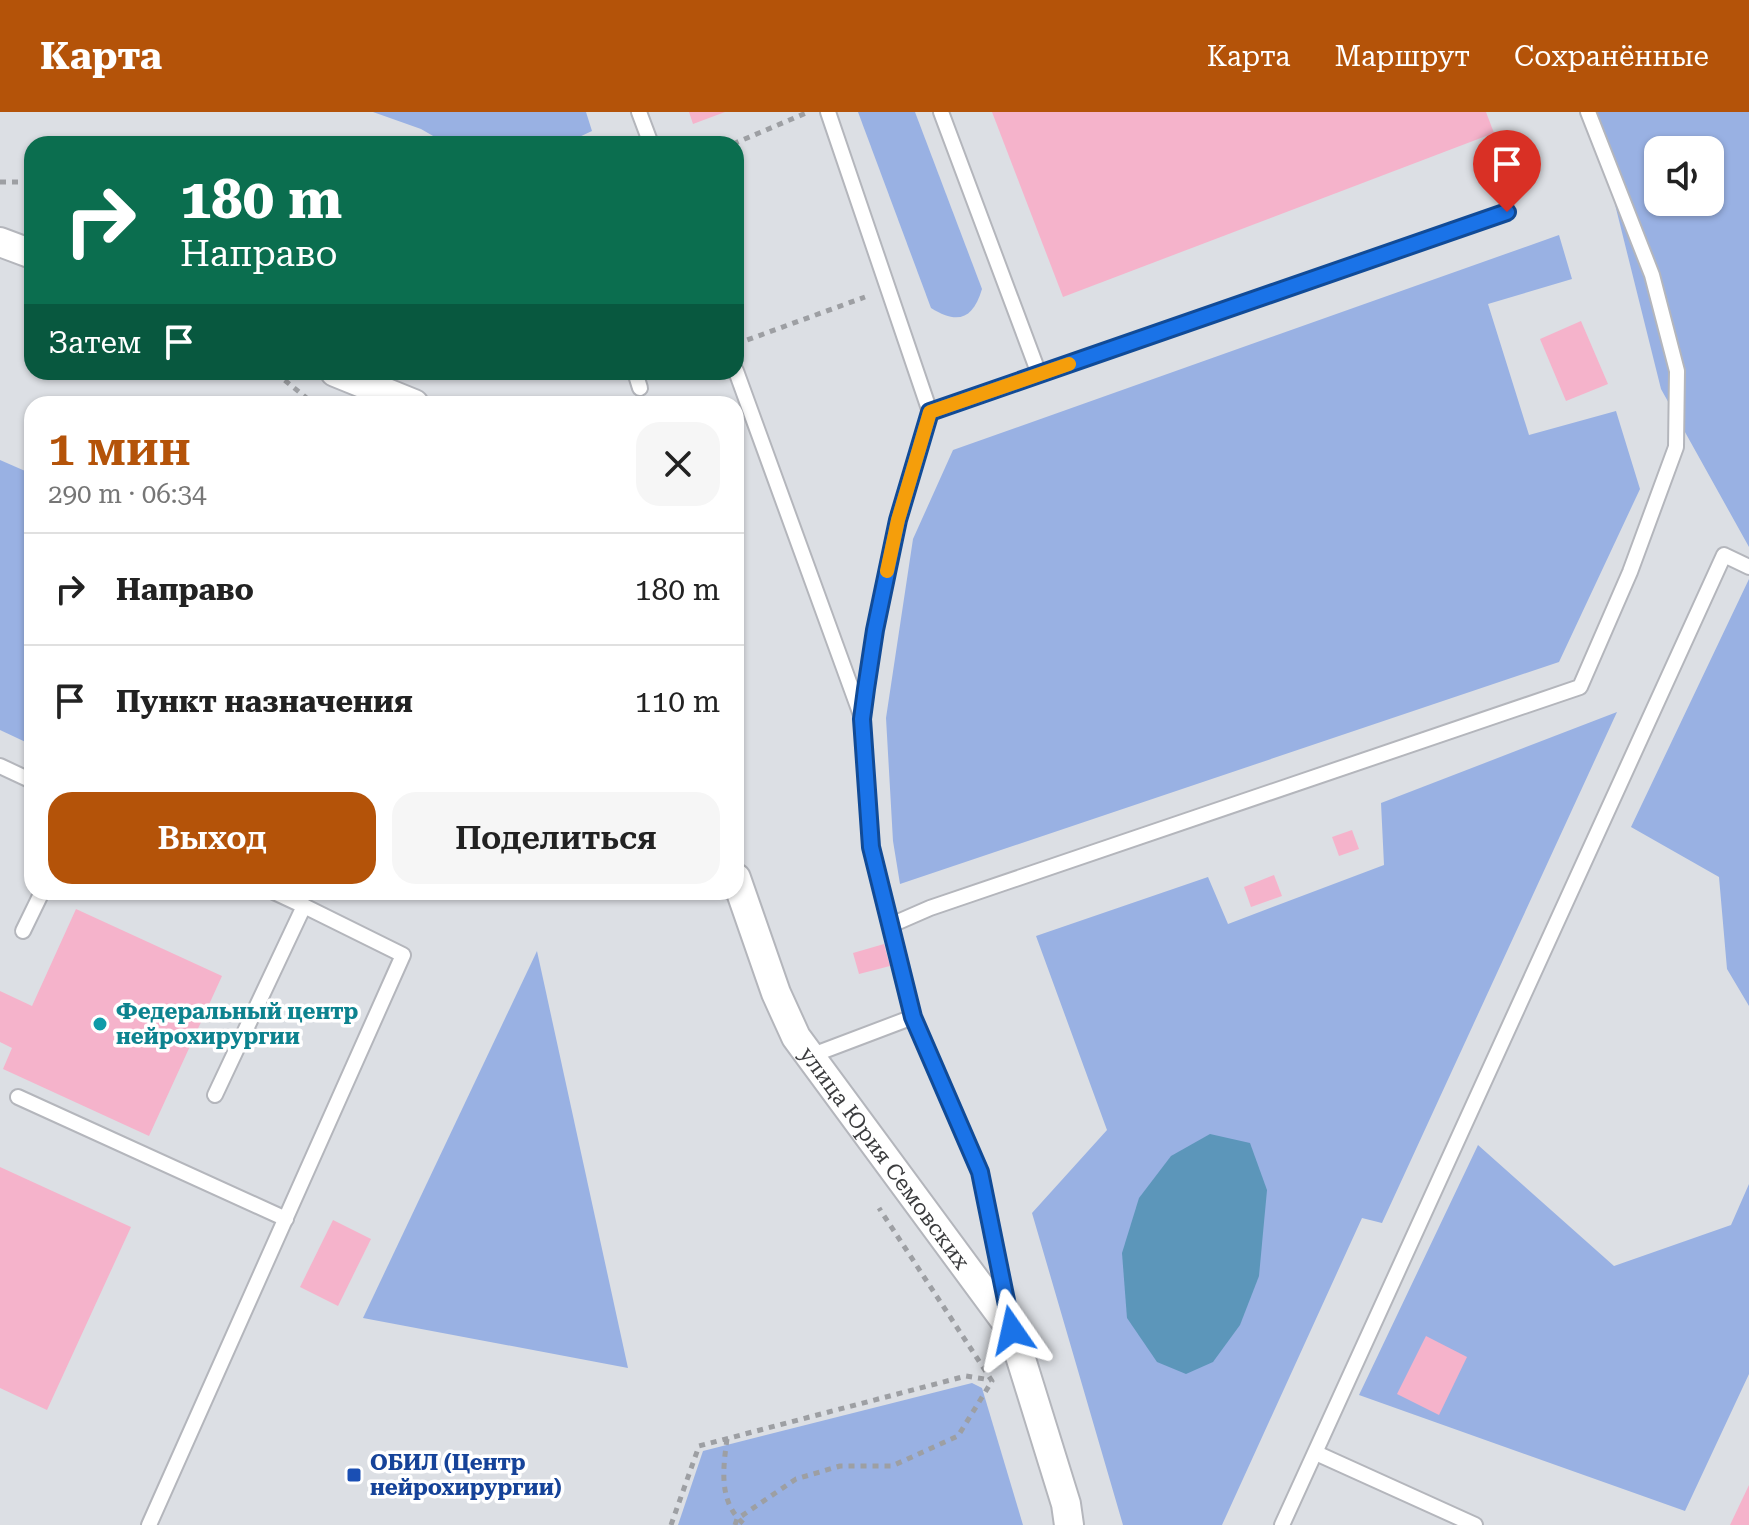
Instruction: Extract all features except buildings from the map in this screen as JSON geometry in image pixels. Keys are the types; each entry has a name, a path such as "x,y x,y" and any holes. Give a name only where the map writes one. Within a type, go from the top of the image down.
{"street":[{"path":"0,242 24,251"},
{"path":"355,380 394,396"},
{"name":"улица Юрия Семовских","path":"744,900 786,1020 1012,1330 1066,1504 1069,1525"}],"lane":[{"path":"639,112 648,136"},
{"path":"828,112 930,412 898,520 875,630 862,719 871,847 913,1017 980,1172 1012,1330"},
{"path":"941,112 1039,374"},
{"path":"891,925 945,903 1580,687 1630,572 1676,447 1677,371 1652,275 1588,112"},
{"path":"930,412 1507,212"},
{"path":"638,380 640,388"},
{"path":"739,380 862,719"},
{"path":"1282,1525 1724,555 1749,567"},
{"path":"0,766 24,777"},
{"path":"23,931 38,900"},
{"path":"149,1525 403,955 291,900"},
{"path":"215,1095 304,906"},
{"path":"810,1056 913,1017"},
{"path":"18,1097 286,1219"},
{"path":"1316,1453 1475,1525"}],"path":[{"path":"744,139 809,112"},
{"path":"0,182 24,182"},
{"path":"744,341 888,289"},
{"path":"284,380 304,396"},
{"path":"671,1525 699,1446 966,1376 992,1381"},
{"path":"992,1381 997,1395"},
{"path":"736,1522 796,1479 840,1466 892,1466 958,1436 992,1381"},
{"path":"727,1439 722,1482 736,1522"},
{"path":"736,1522 745,1525"}],"shaded area":[{"path":"373,112 586,112 592,131 581,136 433,136"},
{"path":"858,112 915,112 982,289 969,313 949,316 931,308"},
{"path":"1592,112 1749,112 1749,547 1661,389"},
{"path":"1559,235 1572,279 1488,304 1529,435 1616,411 1640,489 1559,662 900,884 893,841 886,718 913,539 953,450"},
{"path":"0,460 24,470 24,741 0,730"},
{"path":"1749,579 1749,1006 1727,969 1719,877 1631,827"},
{"path":"1617,712 1382,1223 1362,1218 1222,1525 1123,1525 1032,1213 1107,1130 1036,936 1208,877 1228,924 1384,865 1381,803"},
{"path":"537,951 628,1368 363,1318"},
{"path":"1210,1134 1250,1143 1267,1190 1259,1276 1240,1325 1213,1362 1186,1374 1157,1362 1127,1318 1122,1253 1139,1198 1171,1156"},
{"path":"1478,1145 1614,1266 1731,1225 1749,1184 1749,1374 1685,1511 1359,1395"},
{"path":"972,1383 982,1388 1023,1525 678,1525 703,1451"}],"slow traffic":[{"path":"887,571 898,520 930,412 1069,364"}],"place":[{"name":"Федеральный центр нейрохирургии","path":"100,1024"},
{"name":"ОБИЛ (Центр нейрохирургии)","path":"354,1475"}],"route":[{"path":"1012,1330 980,1172 913,1017 871,847 862,719 866,689 898,520 930,412 1507,212"}]}
